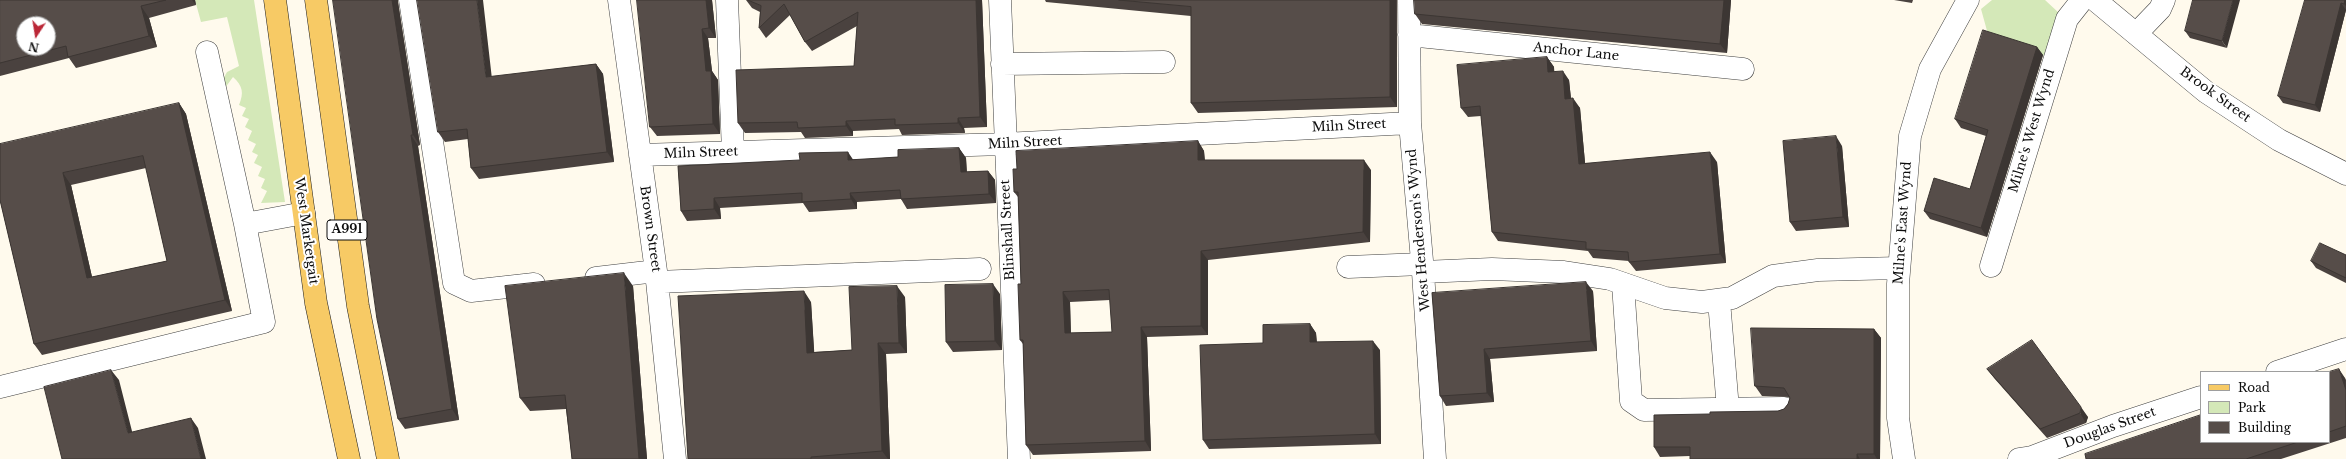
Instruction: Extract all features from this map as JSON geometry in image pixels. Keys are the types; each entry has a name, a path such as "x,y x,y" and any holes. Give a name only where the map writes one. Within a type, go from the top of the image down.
{"main road":[{"name":"West Marketgait","path":"275,0 316,303 349,459"},
{"name":"A991","path":"316,0 358,306 388,459"}],"street":[{"path":"410,0 454,283 471,291 565,281 657,276 980,269"},
{"name":"Brown Street","path":"619,0 657,276 675,459"},
{"path":"727,0 733,152"},
{"name":"Blinshall Street","path":"1000,0 1004,144 1019,459"},
{"name":"West Henderson's Wynd","path":"1409,0 1410,123 1423,268 1435,459"},
{"name":"Milne's East Wynd","path":"1904,459 1898,418 1899,268 1910,136 1930,69 1968,0"},
{"name":"Milne's West Wynd","path":"1991,266 2067,19 2082,0"},
{"name":"Brook Street","path":"2095,0 2212,96 2279,140 2344,166"},
{"path":"2136,34 2160,10 2164,0"},
{"name":"Anchor Lane","path":"1409,35 1743,69"},
{"path":"0,387 264,322 245,224 207,52"},
{"path":"1002,64 1164,62"},
{"name":"Miln Street","path":"640,155 1004,144 1410,123"},
{"path":"245,224 304,213"},
{"path":"1348,267 1492,269 1564,272 1610,279 1665,298 1719,301 1732,298 1773,276 1818,270 1899,268"},
{"path":"1623,284 1631,401 1644,410 1784,408"},
{"path":"1719,301 1728,409"},
{"path":"2280,371 2346,350"},
{"name":"Douglas Street","path":"2019,459 2032,457 2113,426 2200,397"}],"green space":[{"path":"195,0 254,0 285,202 261,203 267,191 261,188 265,179 258,176 262,167 254,163 258,155 252,152 256,144 248,140 252,131 245,127 249,119 242,116 246,108 239,105 242,97 242,90 239,83 233,77 225,88 222,81 227,72 239,66 227,17 201,22"},
{"path":"1992,0 2045,0 2059,13 2045,56 1989,38 1981,9"}],"building":[{"path":"0,0 166,0 141,6 149,36 68,57 66,46 56,49 56,16 16,16 16,56 27,56 0,63"},
{"path":"333,0 392,0 452,409 398,419 377,319"},
{"path":"417,0 477,0 486,77 596,64 607,152 471,168 467,129 438,132"},
{"path":"637,0 706,0 709,28 702,29 706,71 711,71 713,124 650,127"},
{"path":"748,0 976,0 980,117 958,118 958,123 895,125 895,119 846,121 846,126 798,128 797,122 738,123 736,70 854,66 858,12 805,42 784,4 759,28 761,6"},
{"path":"1119,0 1390,0 1390,97 1191,103 1191,7"},
{"path":"1414,0 1724,0 1720,44 1415,14"},
{"path":"2193,0 2233,0 2222,41 2185,31"},
{"path":"2305,0 2345,0 2344,4 2341,3 2315,105 2278,96"},
{"path":"1983,30 2037,47 1981,228 1924,211 1934,178 1970,189 1988,130 1955,119"},
{"path":"1547,57 1548,72 1563,71 1565,99 1573,98 1579,164 1710,152 1720,254 1629,262 1628,252 1586,249 1586,242 1492,232 1480,106 1461,108 1457,65"},
{"path":"179,103 225,300 34,344 0,200 0,144","holes":["143,156 167,261 87,278 63,173"]},
{"path":"1836,136 1843,217 1790,222 1783,141"},
{"path":"1198,141 1198,160 1364,160 1363,232 1201,251 1201,326 1141,327 1145,441 1026,445 1023,340 1020,340 1018,284 1021,284 1018,192 1014,192 1013,169 1017,169 1016,151","holes":["1109,290 1112,332 1065,333 1063,292"]},
{"path":"959,148 961,172 988,171 989,194 901,199 900,190 850,193 851,199 802,202 802,193 714,198 714,209 681,211 678,166 800,160 799,153 848,152 848,160 898,157 898,150"},
{"path":"2320,243 2346,255 2346,278 2311,261"},
{"path":"624,273 639,459 572,459 565,395 520,398 505,286"},
{"path":"1586,282 1591,341 1484,349 1487,393 1440,396 1432,293"},
{"path":"993,284 995,341 946,342 945,285"},
{"path":"897,286 899,343 878,343 882,451 811,457 811,459 688,459 678,296 804,291 807,353 852,350 849,287"},
{"path":"1310,324 1310,342 1373,341 1375,434 1203,440 1200,345 1263,343 1263,325"},
{"path":"1751,328 1874,329 1874,454 1857,454 1857,459 1690,459 1690,447 1654,447 1654,415 1778,411 1784,409 1790,398 1784,388 1755,386"},
{"path":"2032,340 2081,407 2080,413 2040,429 1987,369"},
{"path":"2339,369 2346,390 2346,426 2330,432 2330,372"},
{"path":"111,370 128,433 191,418 201,459 62,459 44,387"},
{"path":"2200,415 2200,443 2295,443 2246,459 2086,459 2085,454"}]}
